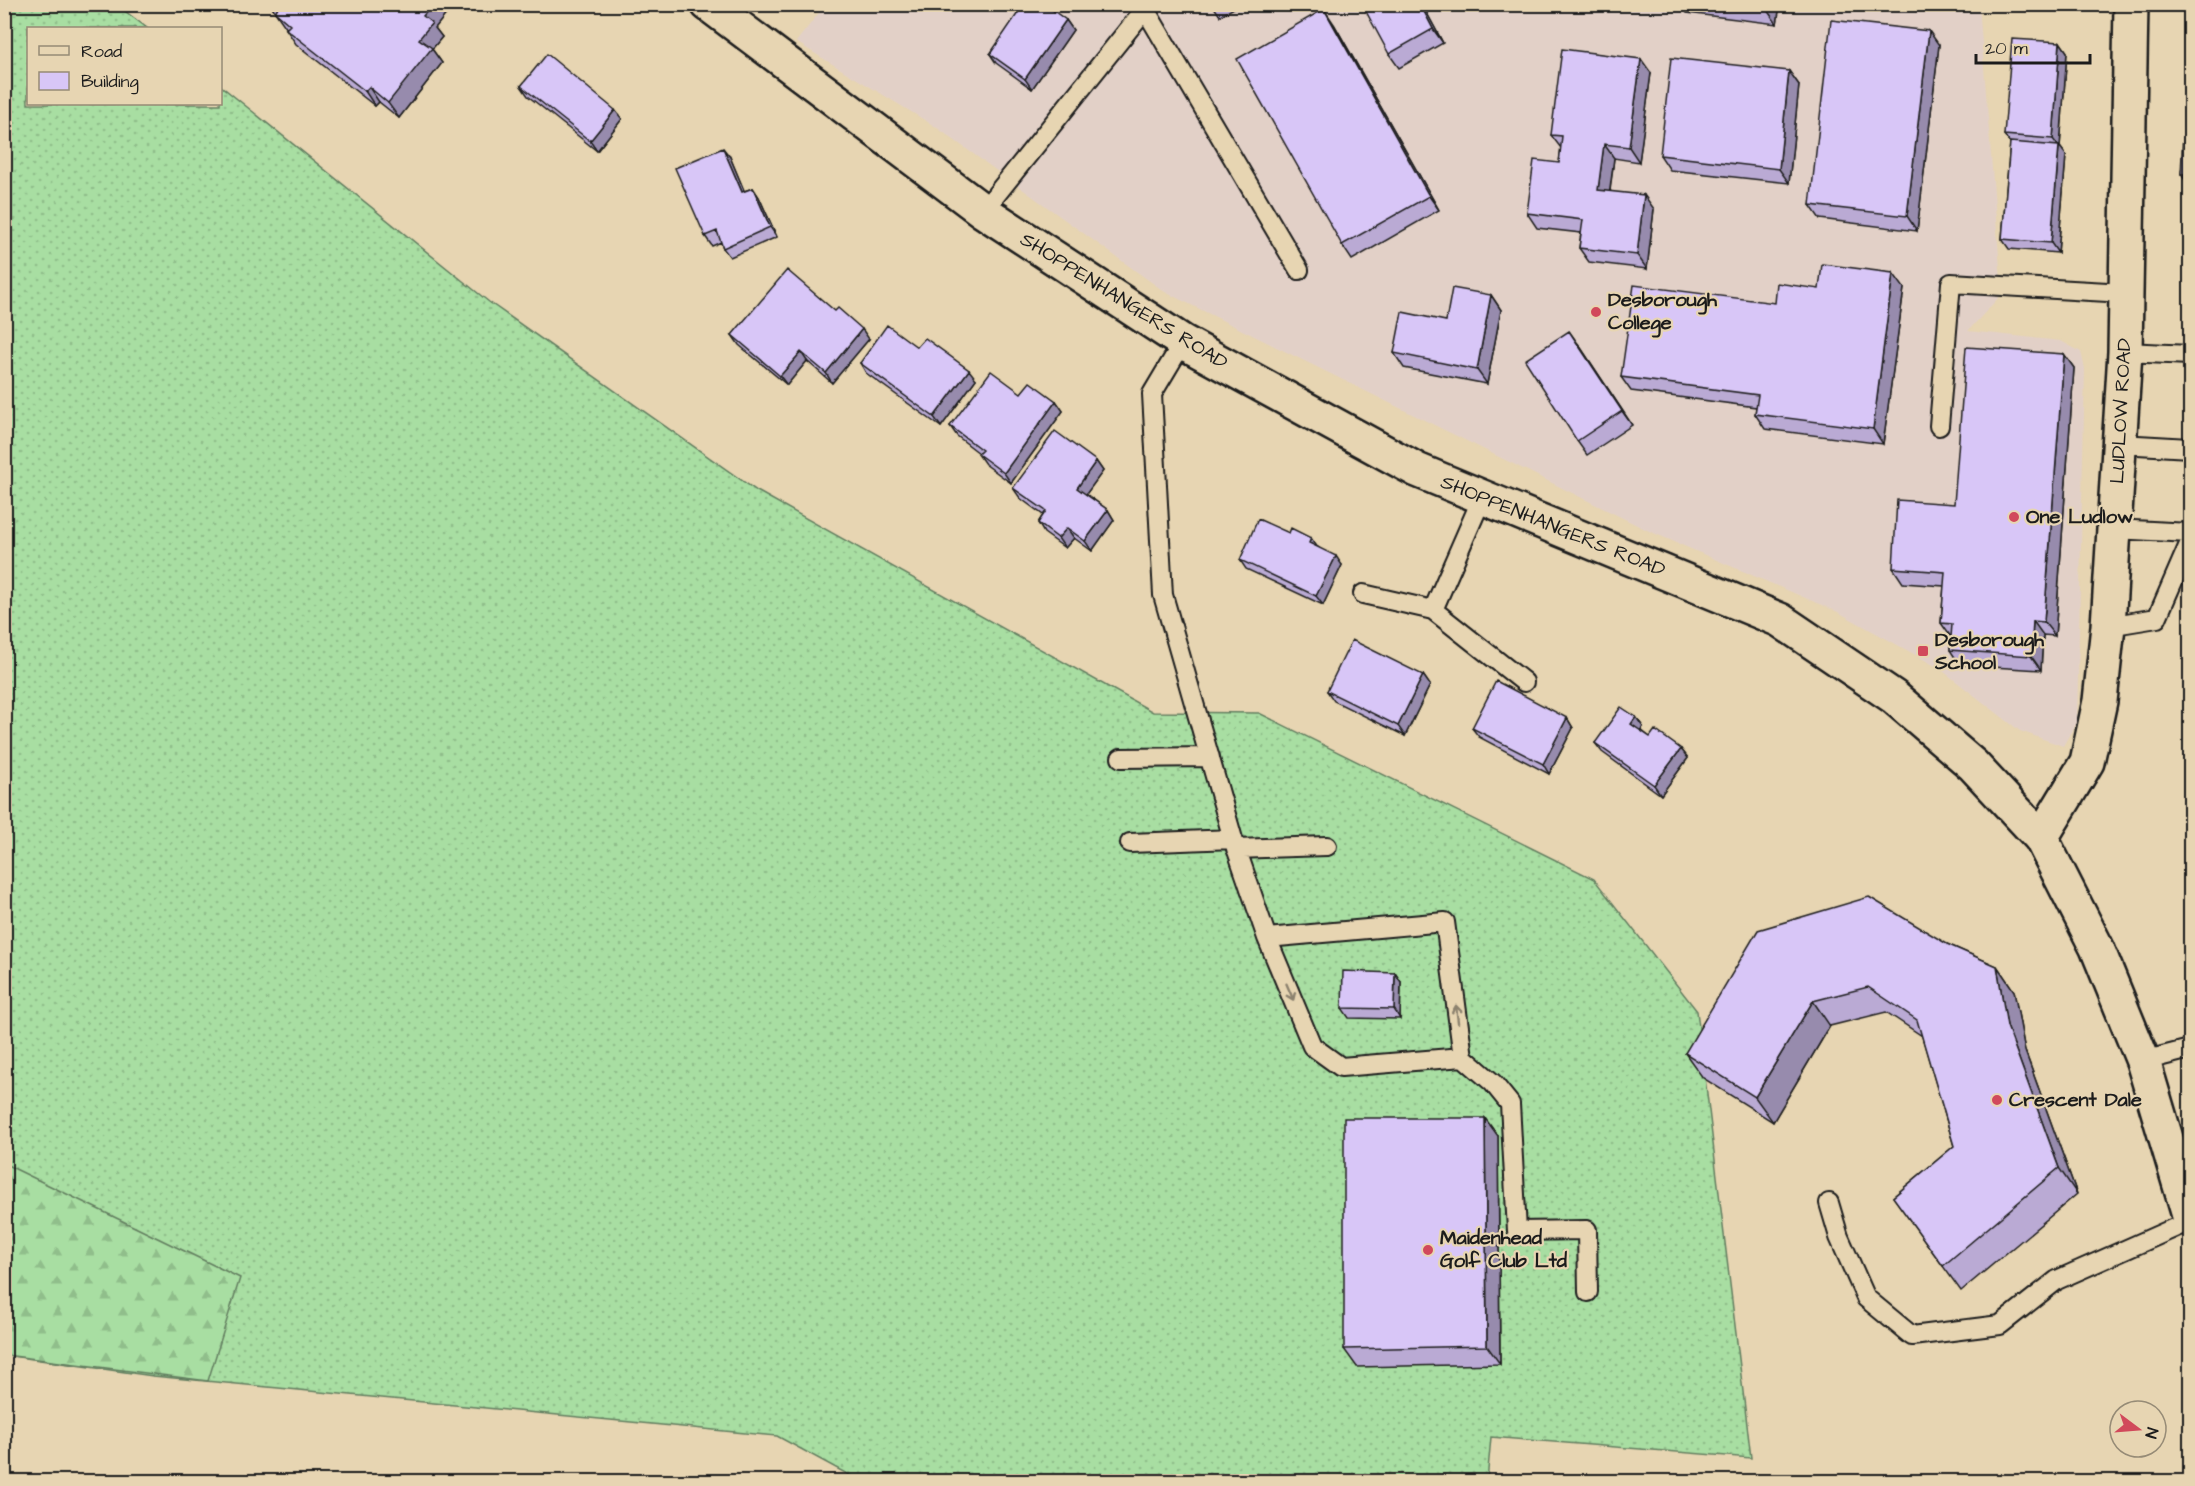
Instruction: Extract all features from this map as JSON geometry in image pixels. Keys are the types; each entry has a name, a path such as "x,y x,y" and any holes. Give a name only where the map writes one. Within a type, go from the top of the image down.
{"street":[{"name":"SHOPPENHANGERS ROAD","path":"708,4 983,211 1183,342 1417,470 1780,620 1894,697 1973,765 2041,838 2097,948 2143,1061 2190,1220"},
{"name":"LUDLOW ROAD","path":"2041,838 2087,762 2100,701 2108,626 2125,352 2131,4"}],"lane":[{"path":"983,211 1145,7 1299,270"},
{"path":"1939,426 1951,283 2125,293"},
{"path":"1183,342 1152,394 1163,595 1235,844 1267,938 1312,1046 1341,1067 1462,1057"},
{"path":"2125,352 2190,355"},
{"path":"2120,444 2190,448"},
{"path":"1432,610 1482,498"},
{"path":"2114,529 2190,533"},
{"path":"2108,626 2157,618 2190,542"},
{"path":"1363,594 1432,610 1524,682"},
{"path":"1121,758 1210,757"},
{"path":"1130,843 1327,846"},
{"path":"1267,938 1445,922 1462,1057 1493,1083 1510,1104 1517,1231 1587,1230 1588,1292"},
{"path":"2143,1061 2190,1049"},
{"path":"1829,1203 1839,1237 1866,1298 1912,1336 2000,1325 2057,1280 2190,1220"}],"shaded area":[{"name":"Desborough College","path":"826,4 1979,5 2002,294 1968,331 2061,341 2081,352 2085,369 2077,721 2063,746 2020,731 1939,668 1838,612 1649,531 1165,292 936,127 796,42"}],"green space":[{"path":"5,5 117,5 146,27 27,27 27,105 222,105 222,87 489,302 757,491 1153,712 1259,713 1594,879 1697,1011 1751,1458 1491,1437 1487,1481 860,1481 777,1436 153,1376 5,1355"},
{"path":"5,1164 240,1278 208,1381 5,1355"}],"building":[{"path":"275,4 433,4 423,16 432,23 419,39 432,48 388,103 369,87 365,91 286,29 290,25 275,12 278,7"},
{"path":"1024,4 1044,4 1066,20 1025,79 990,54"},
{"path":"1362,4 1420,4 1433,29 1389,54"},
{"path":"1722,4 1768,4 1767,10"},
{"path":"1324,9 1429,196 1342,245 1237,59"},
{"path":"1831,20 1929,31 1907,216 1810,205"},
{"path":"2012,39 2060,42 2053,139 2004,135"},
{"path":"1562,49 1641,59 1629,147 1604,144 1598,190 1644,195 1637,255 1579,248 1583,220 1527,213 1534,160 1559,163 1562,136 1551,135"},
{"path":"547,54 615,110 590,141 521,86"},
{"path":"1671,58 1789,71 1779,169 1660,155"},
{"path":"2185,97 2190,97 2190,174 2181,174"},
{"path":"2010,142 2059,146 2051,243 2002,239"},
{"path":"723,148 742,192 753,188 770,227 723,248 717,231 705,236 675,168"},
{"path":"1822,264 1893,273 1873,429 1755,414 1758,395 1621,377 1634,285 1775,303 1777,283 1819,289"},
{"path":"787,270 835,311 838,308 862,329 826,373 801,352 780,376 732,335"},
{"path":"1452,288 1491,295 1477,370 1394,353 1402,312 1446,321"},
{"path":"887,325 917,347 925,338 969,370 934,417 860,363"},
{"path":"1569,331 1622,411 1577,441 1525,360"},
{"name":"One Ludlow","path":"1966,347 2064,354 2044,622 2033,621 2031,656 1950,650 1952,624 1941,623 1945,572 1893,568 1897,500 1954,504"},
{"path":"991,371 1021,393 1030,382 1056,401 1004,473 978,454 982,450 950,426"},
{"path":"1055,431 1096,461 1077,488 1108,510 1085,541 1067,528 1058,538 1038,523 1046,511 1013,488"},
{"path":"1258,519 1289,533 1291,528 1311,538 1309,543 1336,556 1316,596 1240,560"},
{"path":"1352,640 1423,675 1398,726 1327,691"},
{"path":"1496,681 1567,718 1543,764 1472,728"},
{"path":"1621,707 1636,717 1631,724 1650,737 1655,730 1681,749 1654,785 1595,743"},
{"name":"Crescent Dale","path":"1869,897 1947,944 1997,966 2007,1026 2059,1168 1943,1266 1893,1197 1954,1146 1917,1020 1868,987 1813,1001 1755,1097 1685,1053 1758,930"},
{"path":"1343,971 1395,973 1394,1009 1342,1008"},
{"name":"Maidenhead Golf Club Ltd","path":"1344,1118 1485,1118 1487,1346 1344,1349"},
{"path":"1417,1477 1450,1481 1417,1482"},
{"path":"2137,1478 2137,1482 2087,1482 2087,1479"}],"place":[{"name":"Desborough College","path":"1596,312"},
{"name":"One Ludlow","path":"2014,517"},
{"name":"Desborough School","path":"1923,651"},
{"name":"Crescent Dale","path":"1997,1100"},
{"name":"Maidenhead Golf Club Ltd","path":"1428,1250"}]}
